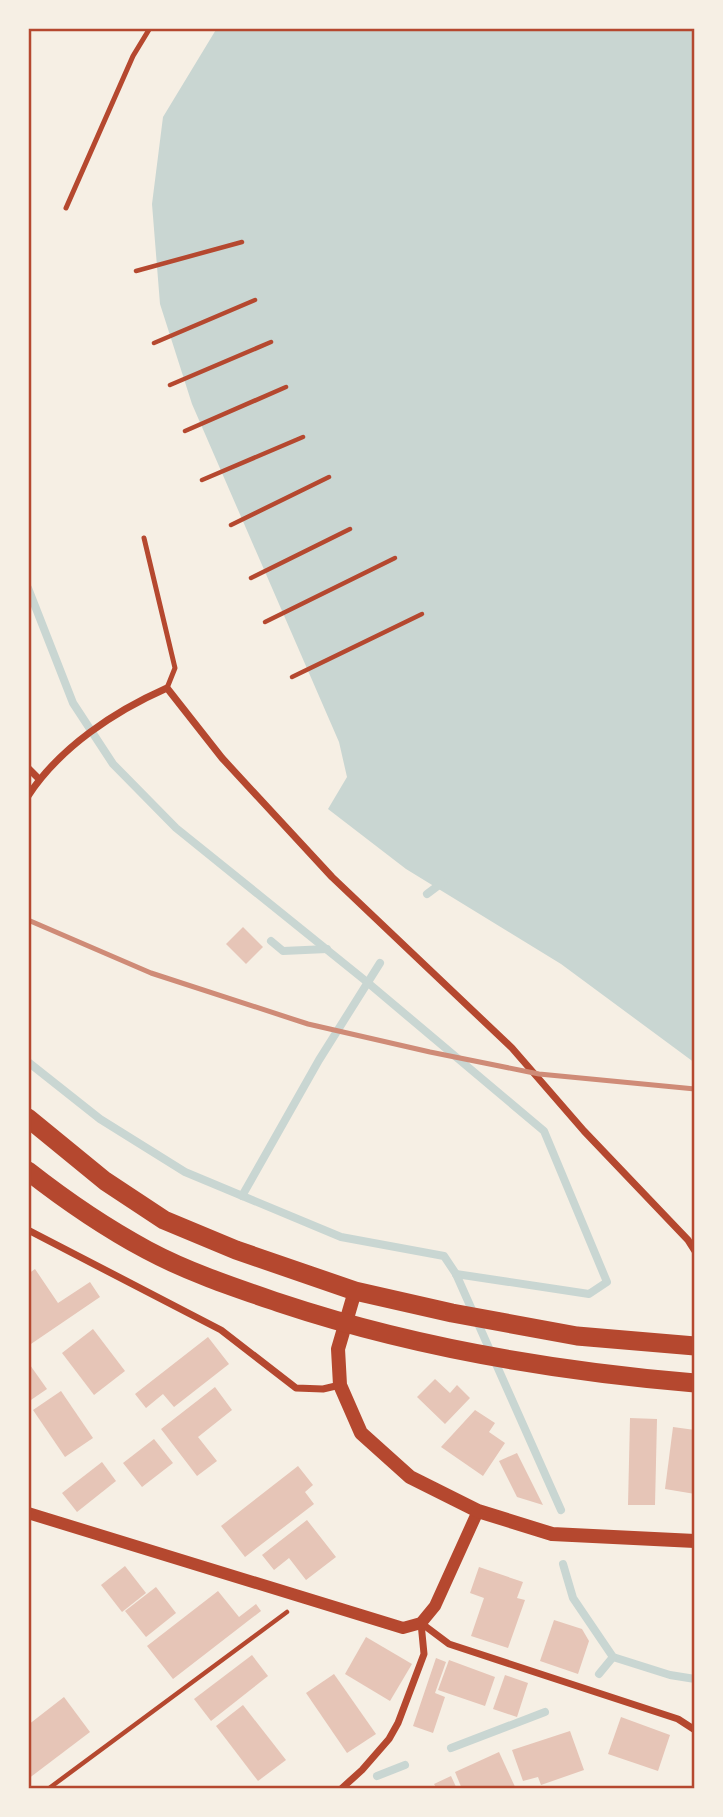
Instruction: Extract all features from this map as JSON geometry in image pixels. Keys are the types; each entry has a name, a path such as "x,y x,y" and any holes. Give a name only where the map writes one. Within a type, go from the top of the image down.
{"highway":[{"path":"28,1118 105,1181 164,1220 236,1250 355,1291 452,1313 577,1336 695,1346"},
{"path":"28,1171 55,1192 148,1251 236,1288 346,1325 446,1349 602,1375 695,1383"}],"main road":[{"path":"355,1291 338,1349 340,1385 361,1433 410,1477 478,1511 552,1534 695,1541"}],"street":[{"path":"28,796 39,779 83,738 133,704 167,688 222,758 332,877 512,1048 584,1131 688,1240 695,1251"},
{"path":"28,768 39,779"},
{"path":"28,1230 221,1330 296,1388 323,1389 340,1385"},
{"path":"28,1513 403,1628 421,1623 435,1606 478,1511"},
{"path":"421,1623 449,1644 678,1719 695,1730"},
{"path":"341,1789 389,1739 398,1723 424,1654 421,1623"}],"lane":[{"path":"66,208 133,56 150,28"},
{"path":"144,538 175,668 167,688"}],"path":[{"path":"136,271 242,243"},
{"path":"154,342 255,299"},
{"path":"170,385 271,342"},
{"path":"185,430 286,387"},
{"path":"202,480 303,437"},
{"path":"231,525 329,477"},
{"path":"251,578 350,529"},
{"path":"265,622 395,558"},
{"path":"292,677 422,614"},
{"path":"48,1789 304,1599"}],"shaded area":[{"path":"217,28 695,28 695,1063 561,964 406,869 328,809 347,777 339,742 192,404 160,304 152,204 163,117"}],"building":[{"path":"243,927 263,947 246,964 226,944"},
{"path":"35,1269 58,1303 90,1282 100,1297 28,1346 28,1274"},
{"path":"93,1329 125,1371 94,1395 62,1353"},
{"path":"208,1337 229,1364 174,1407 163,1394 146,1408 135,1394"},
{"path":"30,1365 47,1389 28,1402 28,1366"},
{"path":"435,1379 450,1393 457,1385 470,1398 445,1424 417,1397"},
{"path":"215,1387 232,1410 198,1437 217,1461 197,1476 161,1429"},
{"path":"61,1391 93,1438 65,1457 33,1410"},
{"path":"475,1410 495,1423 489,1432 505,1443 483,1476 441,1447"},
{"path":"630,1418 657,1419 655,1505 628,1505"},
{"path":"673,1427 695,1430 695,1494 665,1489"},
{"path":"154,1439 173,1463 142,1487 123,1463"},
{"path":"517,1453 543,1505 517,1497 499,1461"},
{"path":"102,1462 116,1481 77,1512 62,1493"},
{"path":"298,1466 313,1485 305,1492 314,1504 245,1557 221,1526"},
{"path":"307,1520 336,1557 306,1580 289,1558 274,1570 262,1555"},
{"path":"125,1566 146,1593 122,1612 101,1585"},
{"path":"479,1567 523,1582 517,1598 525,1600 508,1648 471,1636 484,1598 470,1593"},
{"path":"156,1587 176,1613 146,1637 125,1611"},
{"path":"218,1591 239,1617 256,1604 261,1611 173,1679 147,1646"},
{"path":"554,1620 582,1629 589,1641 578,1674 540,1661"},
{"path":"366,1637 412,1664 390,1701 345,1674"},
{"path":"252,1655 268,1676 211,1721 194,1699"},
{"path":"436,1658 446,1662 435,1693 445,1697 433,1733 413,1726"},
{"path":"449,1660 495,1677 485,1706 438,1690"},
{"path":"334,1674 376,1734 347,1753 306,1693"},
{"path":"505,1675 528,1683 517,1717 493,1709"},
{"path":"64,1697 90,1732 28,1779 28,1725"},
{"path":"243,1705 286,1760 258,1781 216,1726"},
{"path":"621,1717 670,1735 658,1771 608,1754"},
{"path":"570,1731 584,1770 541,1785 538,1777 523,1781 512,1750"},
{"path":"499,1752 516,1789 462,1789 455,1772"},
{"path":"451,1776 457,1789 437,1789 434,1784"}],"waterway":[{"path":"28,588 73,703 113,764 176,828 367,982 544,1131 607,1282 589,1294 456,1274"},
{"path":"427,894 443,882"},
{"path":"271,941 283,951 327,949"},
{"path":"242,1196 319,1060 380,963"},
{"path":"28,1062 100,1119 185,1172 341,1237 444,1256 456,1274 561,1510"},
{"path":"563,1564 573,1598 613,1657 670,1675 695,1679"},
{"path":"599,1674 613,1657"},
{"path":"451,1748 545,1712"},
{"path":"377,1776 405,1765"}],"railway":[{"path":"28,920 151,973 308,1024 539,1074 695,1089"}]}
